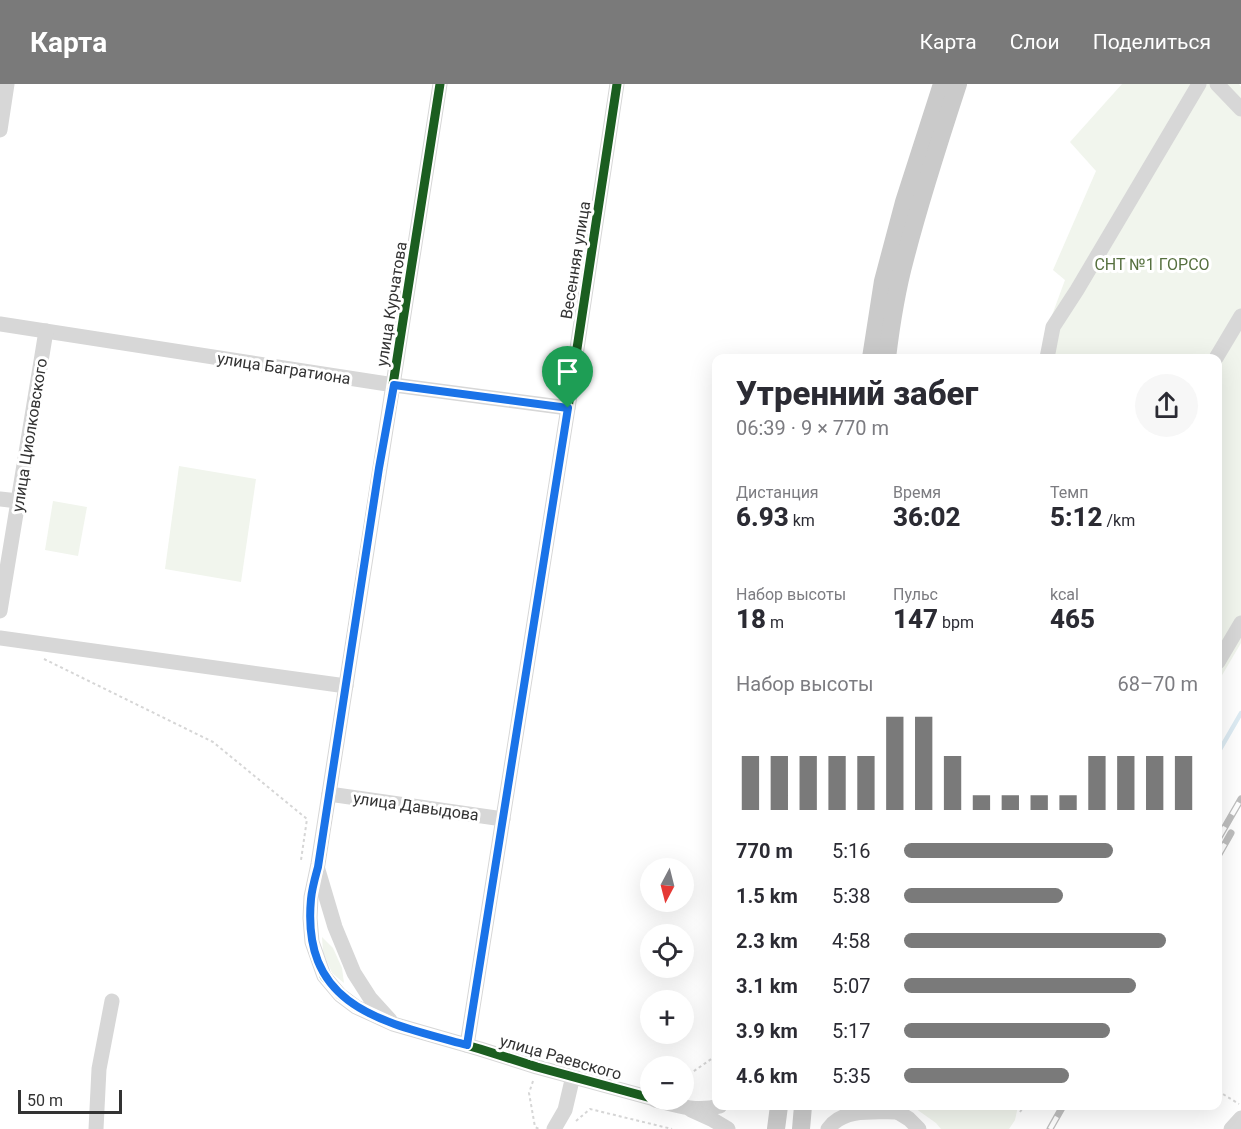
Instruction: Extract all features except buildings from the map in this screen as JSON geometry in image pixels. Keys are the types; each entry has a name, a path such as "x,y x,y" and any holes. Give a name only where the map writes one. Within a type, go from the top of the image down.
{"main road":[{"path":"872,354 884,281 904,202 942,84"},
{"path":"888,354 892,318 919,204 958,84"},
{"path":"776,1129 778,1110"},
{"path":"801,1129 803,1110"}],"street":[{"path":"0,130 7,84"},
{"name":"улица Курчатова","path":"393,1024 356,1007 340,995 324,976 312,942 311,897 318,867 440,84"},
{"name":"Весенняя улица","path":"467,1045 617,84"},
{"path":"1048,354 1053,327 1199,84"},
{"path":"1217,84 1241,109"},
{"path":"1218,354 1241,316"},
{"name":"улица Багратиона","path":"0,324 394,385 568,408"},
{"name":"улица Циолковского","path":"0,611 46,331"},
{"path":"0,499 18,501"},
{"path":"1222,655 1241,623"},
{"path":"0,638 346,686"},
{"name":"улица Давыдова","path":"329,794 503,819"},
{"name":"улица Курчатова","path":"318,867 335,927 354,973 370,998 393,1024"},
{"path":"96,1129 99,1069 112,1001"},
{"name":"улица Раевского","path":"393,1024 640,1095"},
{"path":"554,1129 565,1110 573,1076"},
{"path":"694,1108 712,1108"},
{"path":"690,1110 728,1129"},
{"path":"828,1129 843,1117 882,1110"},
{"path":"894,1110 909,1119 919,1129"},
{"path":"1231,1129 1241,1118"}],"path":[{"path":"44,659 213,742 307,819 301,860"},
{"path":"694,1071 712,1058"},
{"path":"1222,1093 1241,1105"},
{"path":"576,1121 590,1109 672,1129"}],"green space":[{"name":"СНТ №1 ГОРСО","path":"1122,84 1239,84 1241,87 1241,643 1222,675 1222,354 1041,354 1044,337 1065,280 1053,270 1096,171 1070,142"},
{"path":"179,466 256,479 241,582 165,569"},
{"path":"53,501 87,507 78,556 45,550"},
{"path":"322,937 333,948 342,968 344,983 332,973 323,952"},
{"path":"918,1110 1017,1110 1015,1120 1009,1129 941,1129"}],"waterway":[{"path":"1222,746 1241,713"}],"railway":[{"path":"1222,832 1241,799"},
{"path":"1222,849 1231,833"},
{"path":"1050,1129 1061,1110"}],"cycle path":[{"path":"440,84 311,897 312,942 324,976 340,995 356,1007 393,1024 640,1095"},
{"path":"467,1045 617,84"}],"route":[{"path":"394,385 568,408 467,1045 393,1024 356,1007 340,995 324,976 312,942 311,897 318,867 379,468 394,385"}]}
